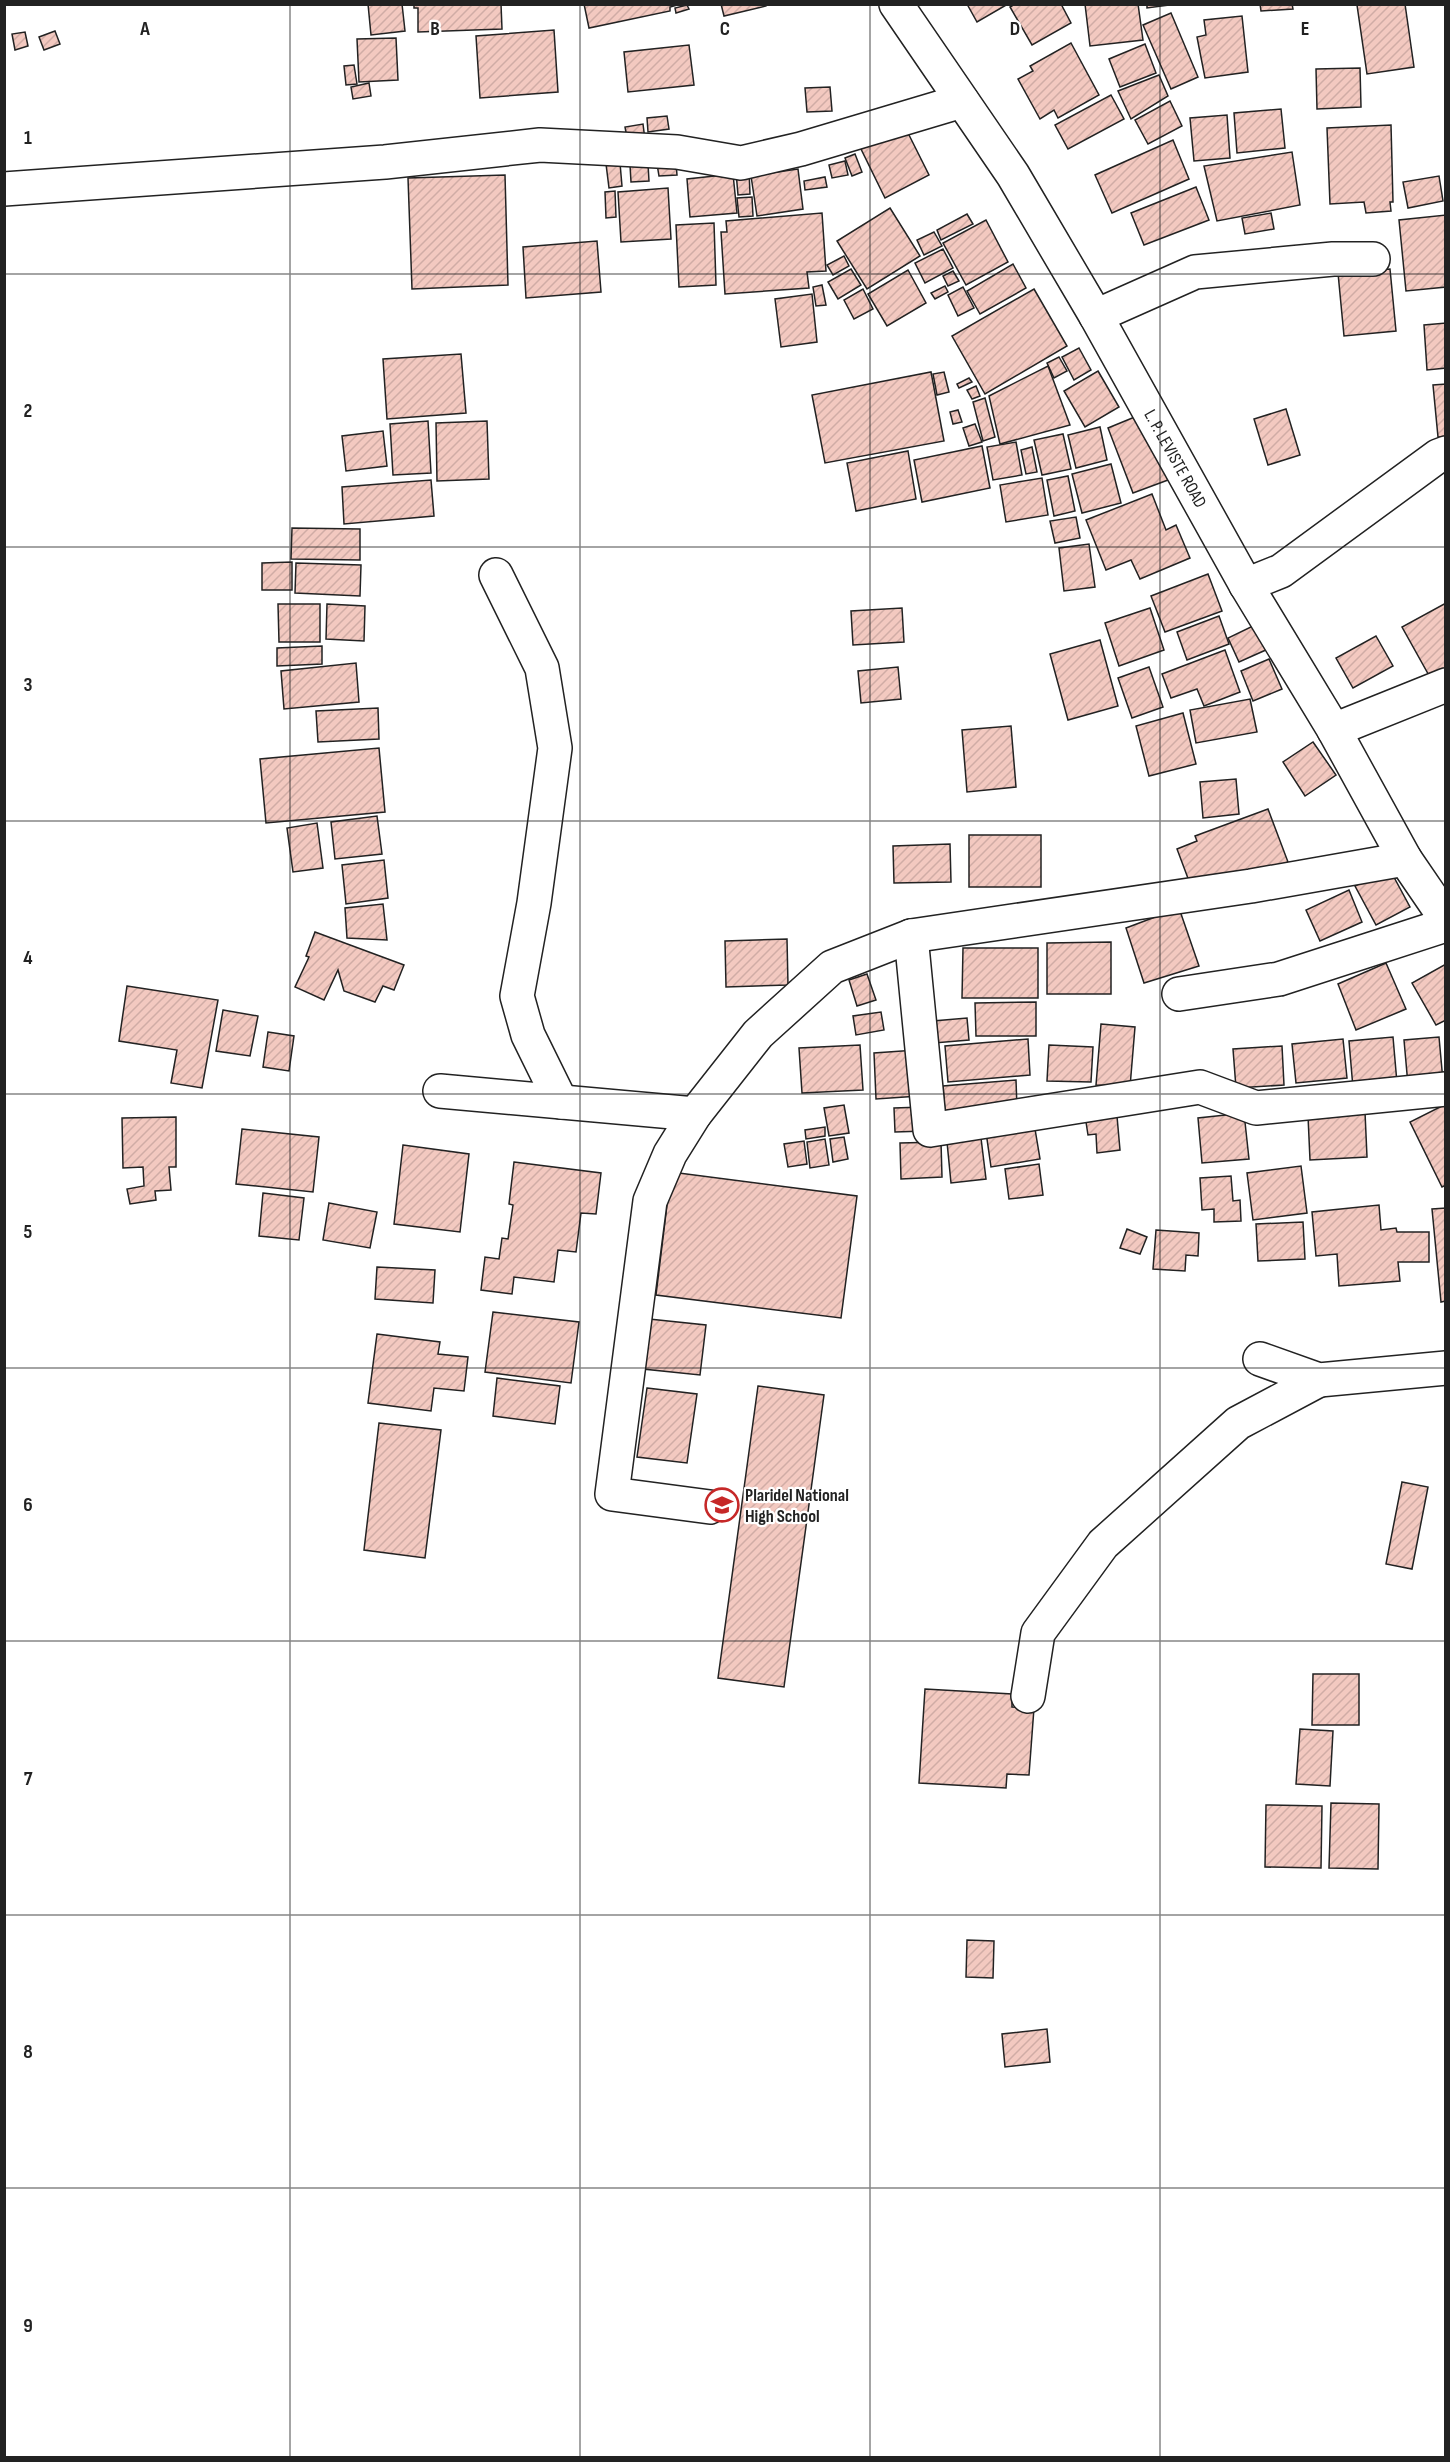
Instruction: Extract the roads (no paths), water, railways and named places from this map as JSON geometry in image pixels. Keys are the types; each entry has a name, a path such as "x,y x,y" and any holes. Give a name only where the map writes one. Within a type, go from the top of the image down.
{"street":[{"name":"L. P. LEVISTE ROAD","path":"896,4 1013,175 1096,316 1246,585 1334,730 1405,859 1436,890 1446,919"},
{"path":"4,189 384,162 540,145 677,152 741,164 801,149 962,101"},
{"path":"1096,316 1195,272 1333,259 1373,259"},
{"path":"1246,585 1281,571 1438,456 1446,453"},
{"path":"496,575 542,668 555,748 534,903 517,996 528,1035 561,1102"},
{"path":"1334,730 1446,685"},
{"path":"710,1507 612,1494 650,1201 670,1154 695,1114 758,1034 832,967 911,936 1251,886 1405,859"},
{"path":"1179,994 1279,979 1446,925"},
{"path":"911,936 930,1130 1200,1087 1256,1108 1446,1089"},
{"path":"440,1091 695,1114"},
{"path":"1260,1359 1319,1380"},
{"path":"1028,1696 1038,1633 1103,1544 1238,1424 1319,1380 1446,1368"}],"place":[{"name":"Plaridel National High School","path":"722,1505"}]}
